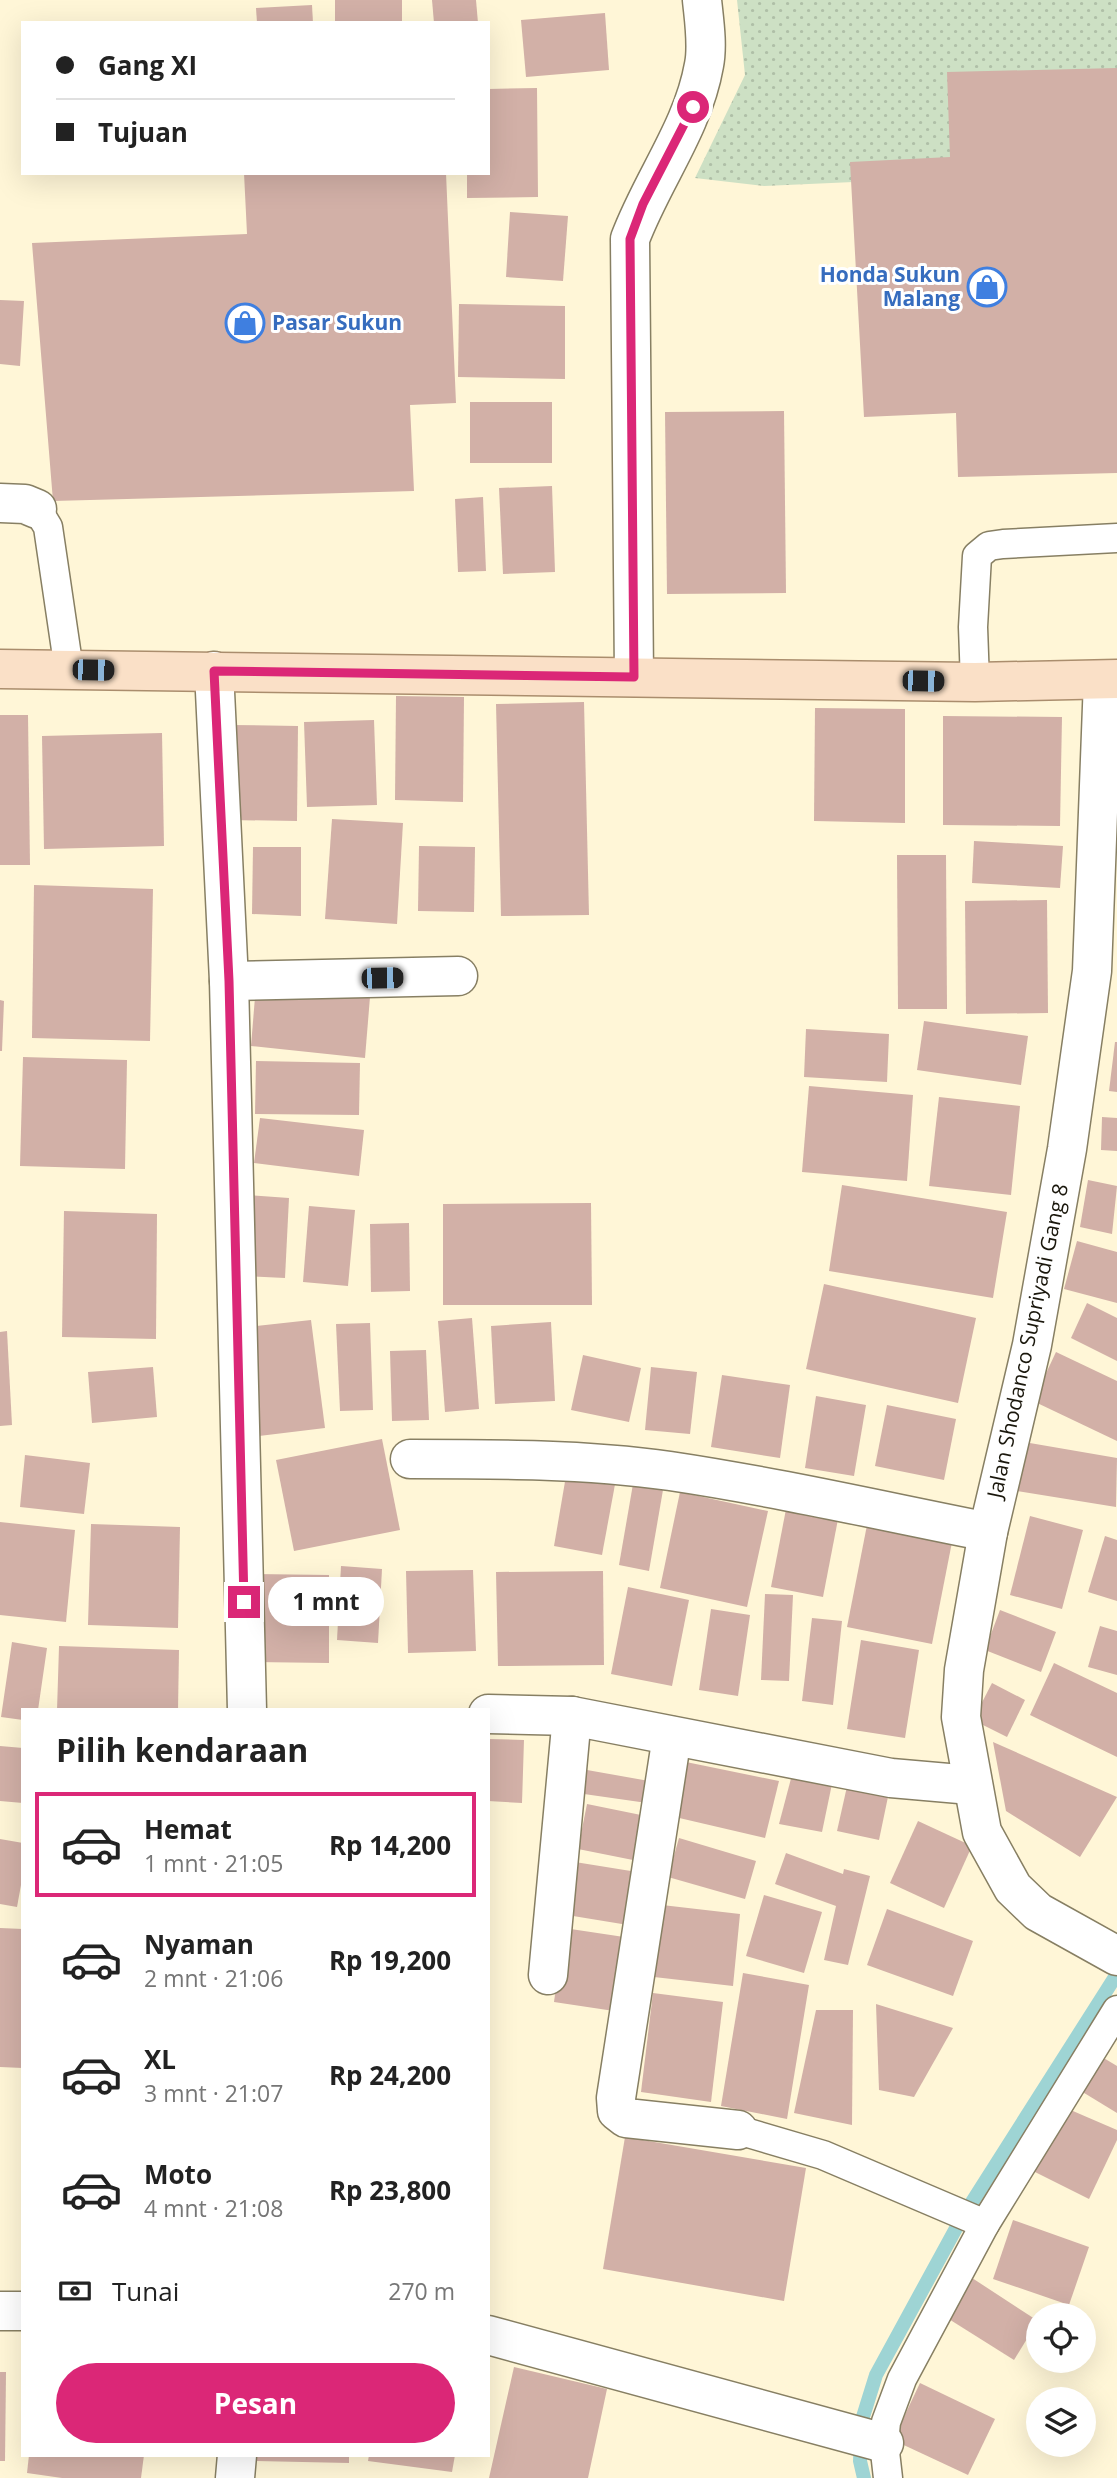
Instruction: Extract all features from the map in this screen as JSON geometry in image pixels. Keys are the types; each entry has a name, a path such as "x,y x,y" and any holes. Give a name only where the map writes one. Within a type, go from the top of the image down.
{"main road":[{"path":"0,668 975,682 1110,679"}],"street":[{"path":"634,677 630,239 643,204 693,107 705,62 702,0"},
{"path":"0,503 25,504 37,509"},
{"path":"214,671 229,981 247,1708"},
{"name":"Jalan Shodanco Supriyadi Gang 8","path":"1108,1950 1038,1912 1013,1888 982,1832 971,1785 961,1717 988,1532 1034,1332 1067,1149 1092,971 1110,679"},
{"path":"229,981 458,976"},
{"path":"410,1459 521,1459 668,1471 817,1497 988,1532"},
{"path":"490,1714 572,1716 891,1778 971,1785"},
{"path":"548,1975 572,1716"},
{"path":"672,1736 616,2098 617,2111 626,2118 738,2130"},
{"path":"0,2311 21,2311"},
{"path":"490,2336 664,2385 830,2427 882,2454"}],"lane":[{"path":"37,509 48,527 69,670"},
{"path":"975,682 973,627 977,556 989,546 1003,544 1117,538"},
{"path":"882,2454 886,2422 902,2379 981,2221 1117,2010"},
{"path":"738,2130 824,2155 981,2221"}],"green space":[{"path":"737,0 1117,0 1117,79 943,178 764,186 695,178 745,75"}],"building":[{"path":"335,0 402,0 402,21 335,21"},
{"path":"432,0 476,0 478,21 434,21"},
{"path":"312,5 313,21 257,21 256,8"},
{"path":"605,13 609,70 526,77 521,20"},
{"name":"Honda Sukun Malang","path":"1117,68 1117,473 958,477 956,413 864,417 850,162 950,157 947,72"},
{"path":"537,88 538,197 467,198 467,175 490,175 490,89"},
{"name":"Pasar Sukun","path":"244,175 446,175 456,403 410,405 414,491 53,501 32,243 247,234"},
{"path":"510,212 568,216 563,281 506,277"},
{"path":"0,300 24,301 20,366 0,364"},
{"path":"459,304 565,306 565,379 458,377"},
{"path":"470,402 552,402 552,463 470,463"},
{"path":"784,411 786,593 667,594 665,412"},
{"path":"552,486 555,572 503,574 499,488"},
{"path":"483,497 486,571 458,572 455,499"},
{"path":"396,696 464,697 463,802 395,800"},
{"path":"584,702 589,915 501,916 496,704"},
{"path":"815,708 905,709 905,823 814,821"},
{"path":"0,715 28,715 30,865 0,865"},
{"path":"943,716 1062,717 1060,826 943,825"},
{"path":"374,720 377,805 307,807 304,722"},
{"path":"231,725 298,726 297,821 230,820"},
{"path":"162,733 164,846 44,849 42,736"},
{"path":"332,819 403,823 397,924 325,919"},
{"path":"974,841 1063,846 1060,888 972,883"},
{"path":"419,846 475,847 474,912 418,911"},
{"path":"253,847 301,847 301,916 252,914"},
{"path":"897,855 946,855 947,1009 898,1009"},
{"path":"34,885 153,889 150,1041 32,1038"},
{"path":"1047,900 1048,1013 966,1014 965,901"},
{"path":"256,985 370,997 365,1058 251,1046"},
{"path":"0,1000 4,1001 2,1051 0,1051"},
{"path":"924,1021 1028,1036 1021,1085 917,1070"},
{"path":"806,1029 889,1034 887,1082 804,1077"},
{"path":"1117,1042 1117,1092 1109,1091"},
{"path":"23,1057 127,1060 125,1169 20,1166"},
{"path":"256,1061 360,1063 359,1115 255,1114"},
{"path":"809,1086 913,1095 907,1181 802,1172"},
{"path":"939,1097 1020,1106 1011,1195 929,1186"},
{"path":"1102,1117 1117,1118 1117,1151 1101,1150"},
{"path":"260,1118 364,1130 359,1176 254,1163"},
{"path":"1088,1180 1117,1186 1112,1234 1080,1227"},
{"path":"842,1185 1007,1212 993,1298 829,1271"},
{"path":"248,1195 289,1198 285,1278 245,1276"},
{"path":"591,1203 592,1305 443,1305 443,1204"},
{"path":"309,1206 355,1210 348,1286 303,1282"},
{"path":"64,1211 157,1214 156,1339 62,1337"},
{"path":"409,1223 410,1291 371,1292 370,1224"},
{"path":"1077,1241 1117,1252 1117,1303 1064,1289"},
{"path":"824,1284 976,1318 958,1403 806,1369"},
{"path":"1087,1303 1117,1318 1117,1361 1071,1338"},
{"path":"472,1318 479,1409 445,1412 438,1321"},
{"path":"311,1320 325,1428 259,1436 246,1327"},
{"path":"551,1322 555,1401 495,1404 491,1326"},
{"path":"370,1323 373,1410 340,1411 336,1324"},
{"path":"7,1331 12,1425 0,1426 0,1332"},
{"path":"426,1350 429,1420 392,1421 390,1351"},
{"path":"1056,1352 1117,1381 1117,1441 1033,1401"},
{"path":"583,1355 641,1368 629,1422 571,1410"},
{"path":"153,1367 157,1417 92,1423 88,1372"},
{"path":"651,1367 697,1372 690,1434 645,1430"},
{"path":"722,1375 790,1385 780,1458 711,1447"},
{"path":"816,1396 866,1405 854,1476 805,1468"},
{"path":"887,1405 956,1419 944,1480 875,1466"},
{"path":"382,1439 400,1530 294,1551 276,1460"},
{"path":"1024,1442 1117,1458 1116,1507 1017,1491"},
{"path":"25,1455 90,1463 84,1514 20,1507"},
{"path":"567,1470 616,1479 602,1555 554,1546"},
{"path":"633,1484 663,1490 649,1571 619,1565"},
{"path":"680,1492 768,1511 747,1607 660,1588"},
{"path":"787,1504 839,1514 823,1597 771,1587"},
{"path":"1030,1516 1083,1530 1062,1609 1010,1595"},
{"path":"868,1520 953,1537 932,1644 847,1627"},
{"path":"0,1522 75,1530 66,1622 0,1615"},
{"path":"91,1524 180,1527 178,1628 88,1625"},
{"path":"1105,1536 1117,1540 1117,1601 1088,1592"},
{"path":"341,1566 382,1569 378,1643 337,1640"},
{"path":"473,1570 476,1651 408,1653 406,1571"},
{"path":"603,1571 604,1665 498,1666 496,1572"},
{"path":"255,1574 329,1575 329,1663 254,1662"},
{"path":"628,1587 689,1600 672,1686 611,1674"},
{"path":"765,1594 793,1595 789,1681 761,1680"},
{"path":"711,1609 750,1615 738,1696 699,1690"},
{"path":"1000,1610 1056,1632 1041,1672 985,1650"},
{"path":"812,1618 842,1621 833,1705 802,1701"},
{"path":"1100,1626 1117,1631 1117,1675 1088,1667"},
{"path":"861,1640 919,1650 905,1738 847,1729"},
{"path":"12,1642 47,1648 38,1708 21,1708 21,1720 1,1717"},
{"path":"59,1646 179,1650 178,1708 57,1708"},
{"path":"1054,1663 1117,1693 1117,1757 1030,1715"},
{"path":"992,1683 1025,1700 1007,1737 973,1720"},
{"path":"490,1739 524,1740 522,1803 490,1801"},
{"path":"993,1742 1117,1797 1080,1857 1006,1811"},
{"path":"0,1746 21,1748 21,1803 0,1801"},
{"path":"686,1762 779,1781 765,1838 675,1817"},
{"path":"587,1770 649,1781 647,1803 584,1794"},
{"path":"793,1771 833,1779 822,1832 779,1824"},
{"path":"848,1782 889,1792 879,1840 837,1831"},
{"path":"587,1804 641,1815 633,1860 578,1849"},
{"path":"918,1821 972,1846 944,1908 890,1883"},
{"path":"679,1838 756,1861 745,1899 668,1877"},
{"path":"0,1839 21,1843 21,1885 17,1907 0,1904"},
{"path":"786,1853 843,1874 844,1869 870,1876 848,1965 824,1960 836,1906 775,1884"},
{"path":"575,1862 637,1872 628,1925 567,1915"},
{"path":"764,1895 822,1912 804,1973 746,1956"},
{"path":"662,1905 740,1914 733,1986 654,1977"},
{"path":"887,1909 973,1941 953,1996 867,1965"},
{"path":"0,1928 21,1929 21,2068 0,2067"},
{"path":"564,1928 624,1937 614,2011 554,2002"},
{"path":"743,1973 809,1985 787,2119 721,2106"},
{"path":"653,1993 723,2002 711,2102 641,2092"},
{"path":"876,2004 953,2028 914,2097 879,2090"},
{"path":"816,2010 853,2010 852,2125 794,2113"},
{"path":"1097,2054 1117,2066 1117,2113 1076,2088"},
{"path":"1059,2105 1117,2130 1117,2140 1089,2199 1031,2170"},
{"path":"625,2137 806,2168 784,2301 603,2269"},
{"path":"1013,2220 1089,2247 1070,2303 993,2279"},
{"path":"969,2276 1026,2313 1026,2340 1014,2360 944,2316"},
{"path":"514,2367 607,2389 588,2478 489,2478"},
{"path":"0,2372 6,2372 5,2461 0,2461"},
{"path":"920,2383 995,2419 968,2475 893,2440"},
{"path":"29,2457 144,2457 141,2478 62,2478 27,2473"},
{"path":"256,2457 349,2457 349,2463 256,2461"},
{"path":"369,2457 455,2457 452,2472 368,2461"}],"waterway":[{"path":"864,2478 860,2461 862,2420 876,2375 960,2221 1117,1974"}],"place":[{"name":"Honda Sukun Malang","path":"987,287"},
{"name":"Pasar Sukun","path":"245,323"}],"route":[{"path":"244,1602 229,981 214,671 634,677 630,239 643,204 693,107"}]}
